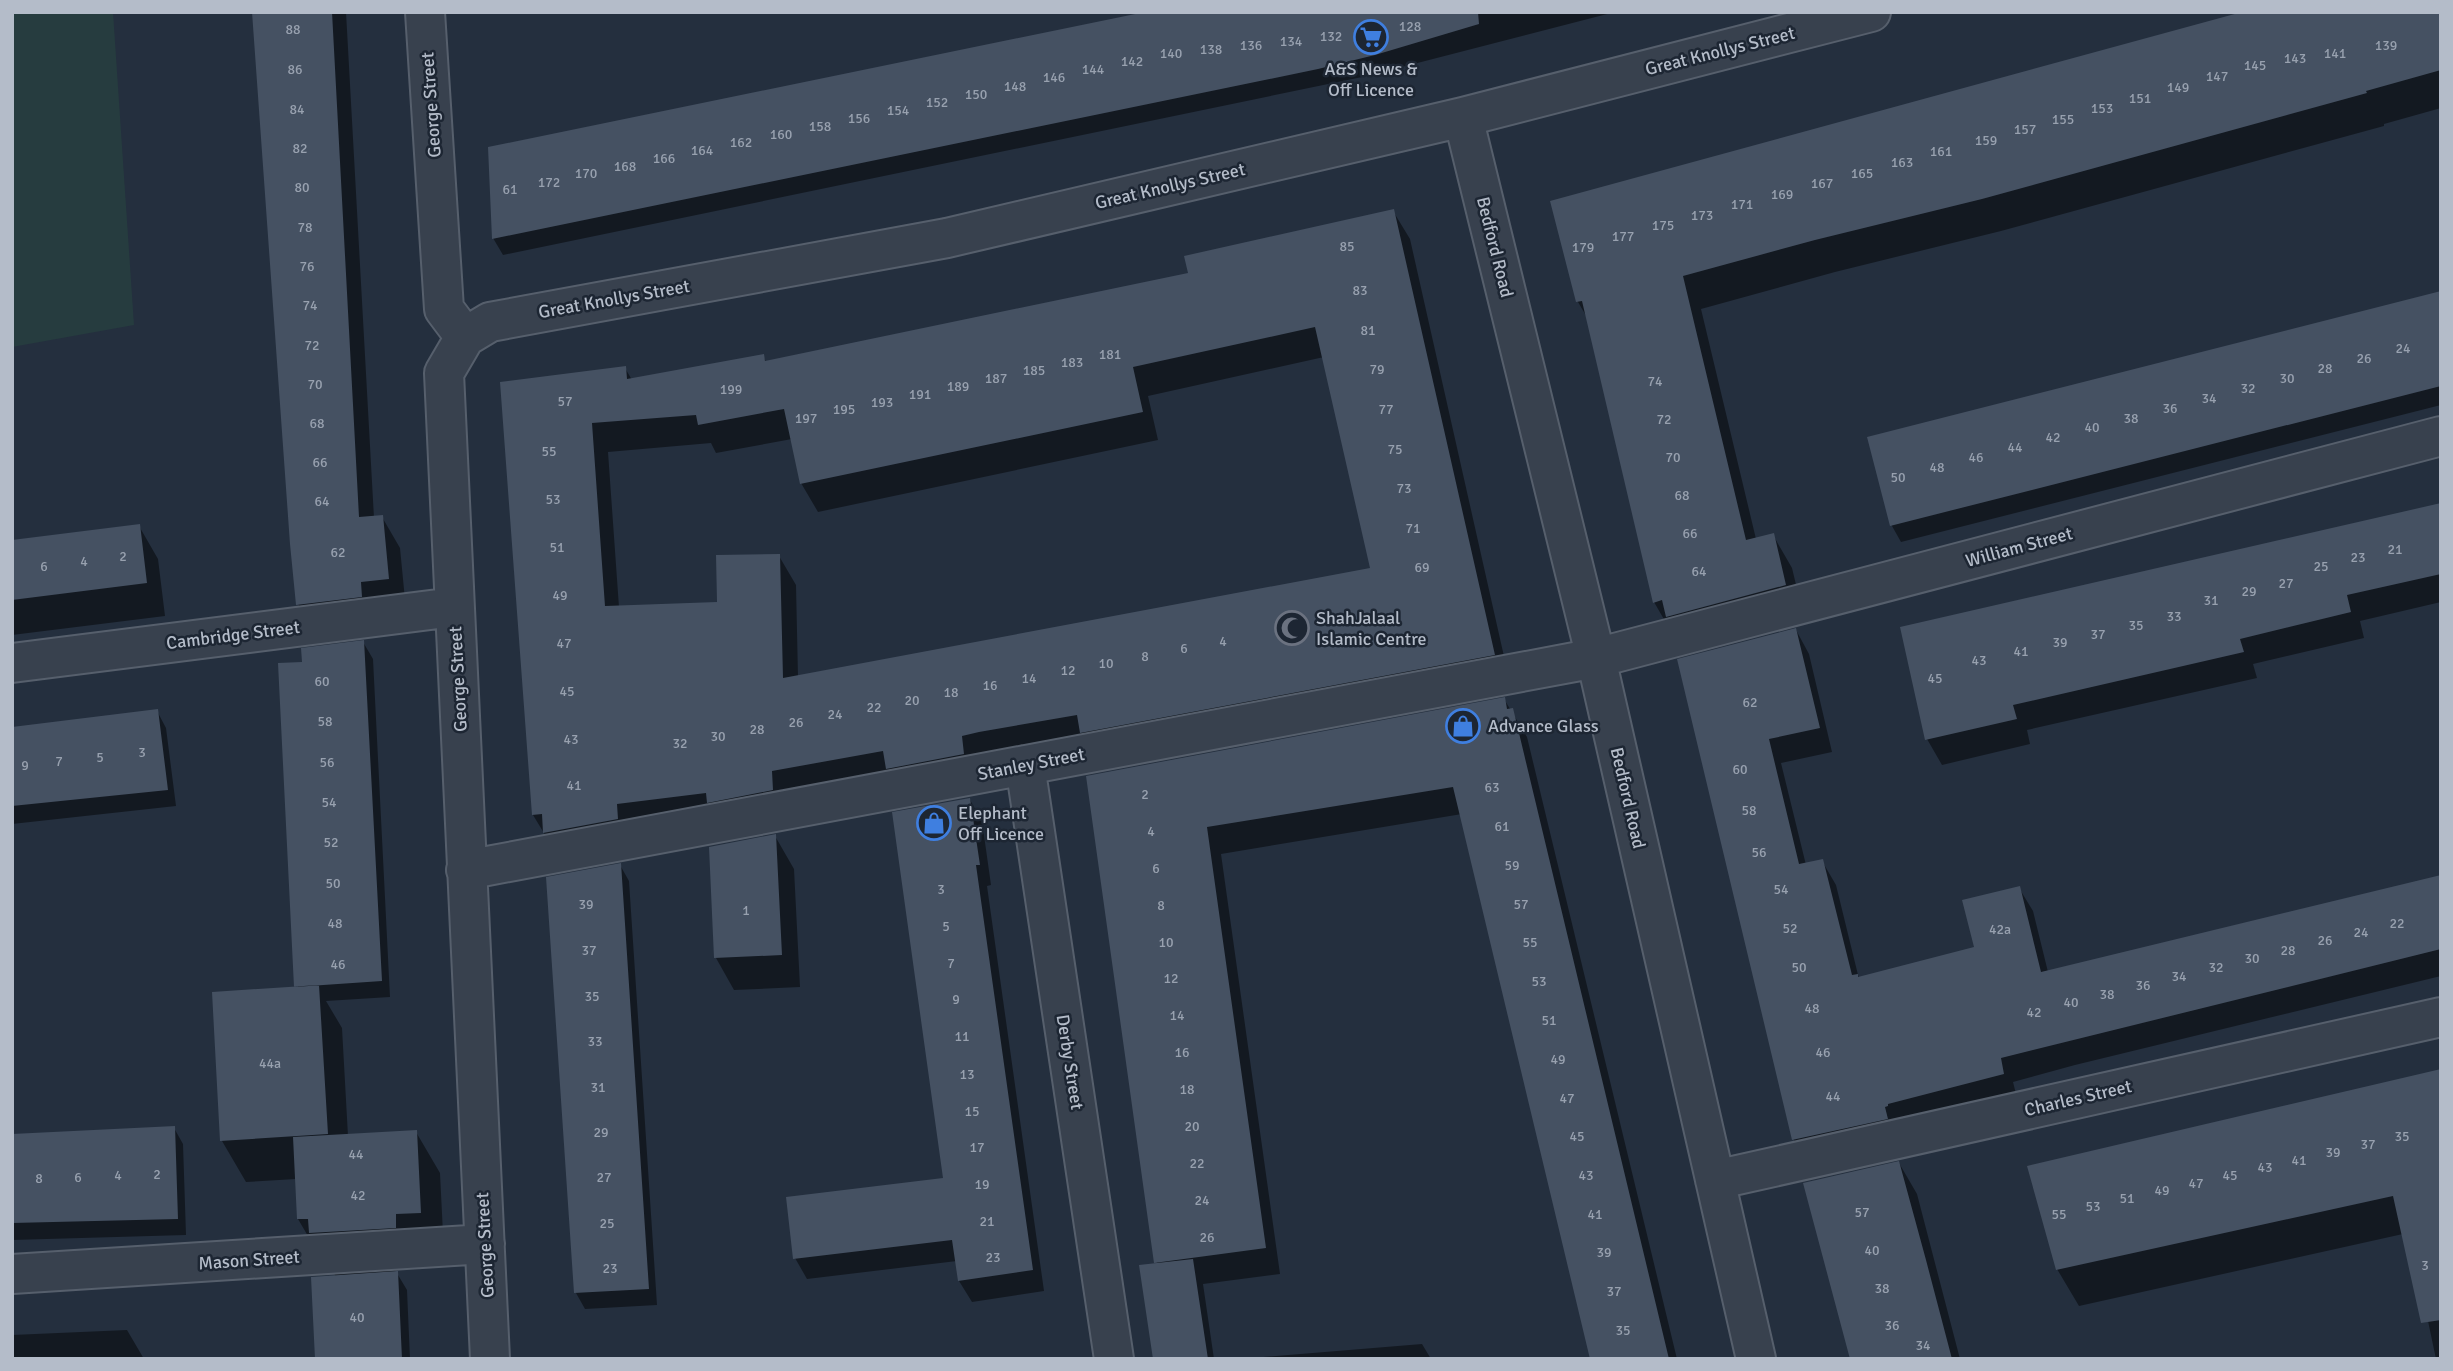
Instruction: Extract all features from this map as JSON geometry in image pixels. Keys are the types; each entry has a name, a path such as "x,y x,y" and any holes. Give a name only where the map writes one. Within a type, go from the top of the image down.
{"street":[{"name":"George Street","path":"425,12 444,309 465,337 444,373 490,1359"},
{"name":"Great Knollys Street","path":"465,337 490,322 947,238 1463,117 1871,12"},
{"name":"Bedford Road","path":"1463,117 1596,658 1756,1359"},
{"name":"William Street","path":"1596,658 2441,436"},
{"name":"Cambridge Street","path":"12,663 454,607"},
{"name":"Stanley Street","path":"466,870 1596,658"},
{"name":"Derby Street","path":"1025,765 1114,1359"},
{"name":"Charles Street","path":"1715,1180 2441,1017"},
{"name":"Mason Street","path":"12,1274 485,1244"}],"green space":[{"path":"12,12 113,12 134,325 12,347"}],"building":[{"path":"252,12 332,12 359,517 383,515 389,579 361,582 362,597 296,605"},
{"path":"1145,12 1478,12 1479,24 1318,69 492,239 488,147"},
{"path":"2242,12 2441,12 2441,70 2366,91 2367,93 1982,199 1683,276 1746,540 1774,533 1786,585 1666,617 1662,600 1653,603 1582,301 1576,302 1550,201"},
{"path":"1394,209 1495,655 1080,733 1077,715 979,732 962,736 964,754 886,769 883,751 772,771 773,790 707,803 706,793 617,804 618,819 543,833 542,814 532,815 500,382 626,366 627,379 764,354 765,361 1188,273 1184,256","holes":["1315,327 1370,568 783,678 780,554 716,555 717,602 605,606 592,423 696,415 698,425 784,409 800,484 1143,412 1133,367"]},
{"path":"2441,291 2441,386 1890,526 1867,437"},
{"path":"2441,503 2441,574 2347,595 2351,612 2240,639 2244,652 2013,705 2017,719 1925,740 1900,627"},
{"path":"140,524 147,583 12,600 12,540"},
{"path":"1796,628 1820,728 1769,739 1799,864 1823,859 1852,975 1858,974 1858,977 1974,947 1962,900 2020,886 2041,972 2441,875 2441,949 2001,1058 2004,1074 1888,1104 1885,1107 1888,1119 1792,1140 1677,659"},
{"path":"364,640 382,981 294,987 278,663 302,662 301,648"},
{"path":"1505,697 1507,709 1513,708 1669,1359 1590,1359 1453,787 1207,827 1266,1248 1154,1263 1086,776"},
{"path":"158,709 168,790 12,806 12,727"},
{"path":"970,798 980,865 976,865 1033,1270 958,1281 952,1240 793,1259 786,1197 943,1178 892,812"},
{"path":"776,834 782,955 714,958 709,847"},
{"path":"621,863 649,1289 574,1293 546,877"},
{"path":"319,985 328,1134 220,1141 212,992"},
{"path":"2441,1069 2441,1320 2421,1323 2393,1196 2056,1270 2027,1166"},
{"path":"175,1126 178,1219 12,1223 12,1134"},
{"path":"417,1130 421,1213 396,1214 396,1228 309,1233 308,1219 297,1219 293,1137"},
{"path":"1899,1161 1952,1359 1850,1359 1803,1183"},
{"path":"1193,1259 1208,1359 1153,1359 1139,1265"},
{"path":"398,1271 402,1359 315,1359 311,1277"}],"place":[{"name":"A&S News & Off Licence","path":"1371,37"},
{"name":"ShahJalaal Islamic Centre","path":"1292,628"},
{"name":"Advance Glass","path":"1463,726"},
{"name":"Elephant Off Licence","path":"934,823"}]}
